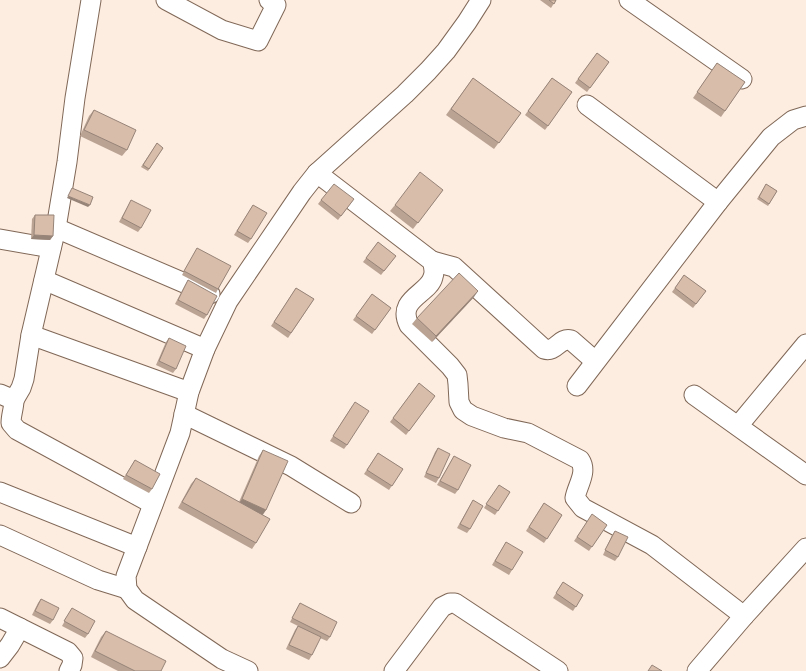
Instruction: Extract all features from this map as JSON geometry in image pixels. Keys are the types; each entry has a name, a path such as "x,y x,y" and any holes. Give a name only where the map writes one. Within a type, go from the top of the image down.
{"street":[{"path":"91,0 56,228 31,335 24,379 21,388 7,397 14,407 11,415 11,423 17,430 154,504"},
{"path":"166,0 222,30 258,41 276,5 269,0"},
{"path":"248,671 218,665 135,600 127,589 126,576 180,433 189,392 204,349 228,302 302,192 317,173 405,94 446,52 481,0"},
{"path":"629,0 742,79"},
{"path":"587,105 718,202"},
{"path":"577,386 718,202 771,137 793,120 806,116"},
{"path":"317,173 432,261 454,267 544,349 548,351 552,350 562,341 567,339 571,340 595,361"},
{"path":"56,228 228,302"},
{"path":"0,239 51,248"},
{"path":"432,261 434,269 432,281 409,305 406,313 406,319 409,325 457,375 459,402 463,410 472,416 504,428 528,433 580,460 583,464 583,474 575,498 583,508 652,545 744,616"},
{"path":"44,280 204,349"},
{"path":"31,335 189,392"},
{"path":"738,426 806,344"},
{"path":"694,395 806,474"},
{"path":"184,414 291,466 351,503"},
{"path":"0,492 137,547"},
{"path":"0,535 98,580 127,589"},
{"path":"697,671 744,616 806,548"},
{"path":"394,671 442,607 450,603 455,603 558,671"},
{"path":"0,618 68,652 73,658 72,665 68,671"},
{"path":"0,658 20,628"}],"building":[{"path":"549,0 556,0 554,4"},
{"path":"597,53 609,62 590,88 578,79"},
{"path":"717,63 745,82 725,111 697,92"},
{"path":"473,78 521,113 499,143 451,109"},
{"path":"552,78 572,92 548,126 528,111"},
{"path":"94,110 136,130 127,150 84,130"},
{"path":"157,143 163,148 149,169 143,165"},
{"path":"420,172 443,190 418,223 395,205"},
{"path":"334,184 354,199 341,216 321,200"},
{"path":"766,184 777,191 769,204 759,197"},
{"path":"72,188 93,197 90,205 68,196"},
{"path":"131,200 151,210 141,228 122,218"},
{"path":"253,205 267,213 251,239 237,231"},
{"path":"35,215 54,215 53,236 34,235"},
{"path":"378,242 396,256 384,271 366,258"},
{"path":"197,248 231,266 218,289 184,271"},
{"path":"459,273 478,291 436,336 417,318"},
{"path":"684,275 706,291 696,304 675,288"},
{"path":"188,280 217,296 207,315 178,300"},
{"path":"296,288 314,299 291,333 274,322"},
{"path":"372,294 391,308 375,330 356,316"},
{"path":"169,338 186,346 176,369 159,361"},
{"path":"419,383 435,396 409,431 393,418"},
{"path":"355,402 369,411 347,445 333,436"},
{"path":"438,448 450,454 439,478 426,473"},
{"path":"263,450 288,461 266,510 242,499"},
{"path":"378,453 403,469 392,486 367,470"},
{"path":"454,456 471,465 458,490 440,481"},
{"path":"135,460 160,474 152,489 126,475"},
{"path":"196,478 270,519 256,543 182,502"},
{"path":"499,485 510,492 498,511 486,504"},
{"path":"473,500 483,506 470,529 460,524"},
{"path":"544,503 562,515 547,539 529,527"},
{"path":"592,514 607,525 592,547 577,537"},
{"path":"615,531 628,537 618,557 605,550"},
{"path":"506,542 523,552 512,570 495,561"},
{"path":"563,582 583,595 576,607 556,593"},
{"path":"41,599 59,608 53,620 35,611"},
{"path":"300,603 337,622 330,637 292,618"},
{"path":"72,608 95,621 88,634 64,621"},
{"path":"298,626 321,637 312,655 289,645"},
{"path":"106,631 166,661 161,671 135,671 95,651"},
{"path":"652,665 662,671 648,671"}]}
